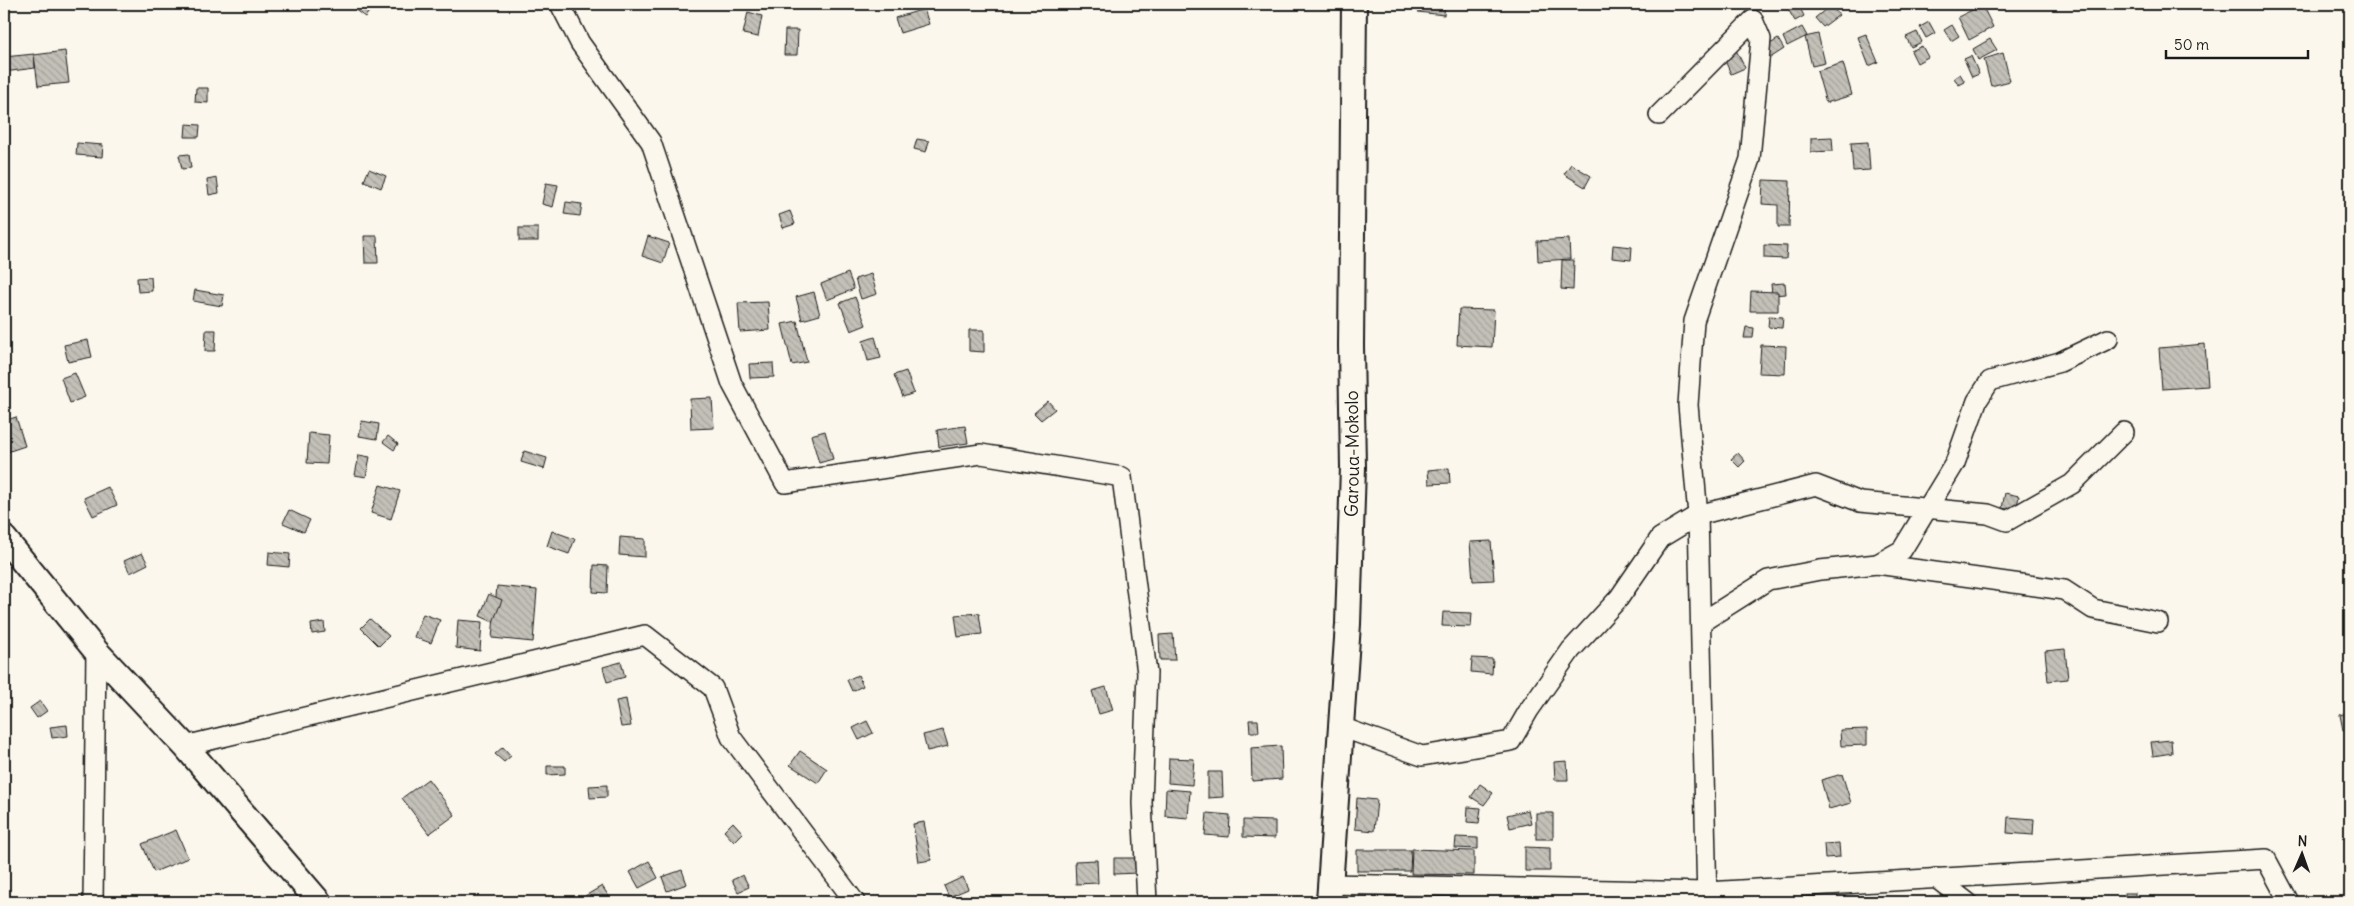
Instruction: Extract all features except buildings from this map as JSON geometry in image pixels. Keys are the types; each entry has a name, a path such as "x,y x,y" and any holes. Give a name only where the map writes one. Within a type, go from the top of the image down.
{"main road":[{"name":"Garoua-Mokolo","path":"1329,893 1348,624 1353,467 1351,346 1354,4"},
{"path":"4,538 96,651 185,746 318,902"}],"street":[{"path":"560,4 580,43 651,142 732,384 785,483 981,454 1122,478 1147,673 1142,804 1147,902"},
{"path":"1659,115 1753,20 1761,39 1750,159 1694,321 1688,405 1698,515 1707,897"},
{"path":"1877,564 1902,550 1955,463 1977,401 1990,382 2060,362 2108,339"},
{"path":"1341,727 1422,756 1511,740 1529,710 1572,650 1619,598 1660,538 1698,515 1816,485 1860,502 1988,514 2008,521 2072,484 2124,432"},
{"path":"1701,621 1768,580 1820,570 1877,564 2064,590 2094,609 2158,622"},
{"path":"185,746 645,635 713,688 731,737 855,902"},
{"path":"93,902 96,651"},
{"path":"1329,893 1707,897 1936,878 2266,858 2289,902"},
{"path":"1936,878 1967,902"}]}
